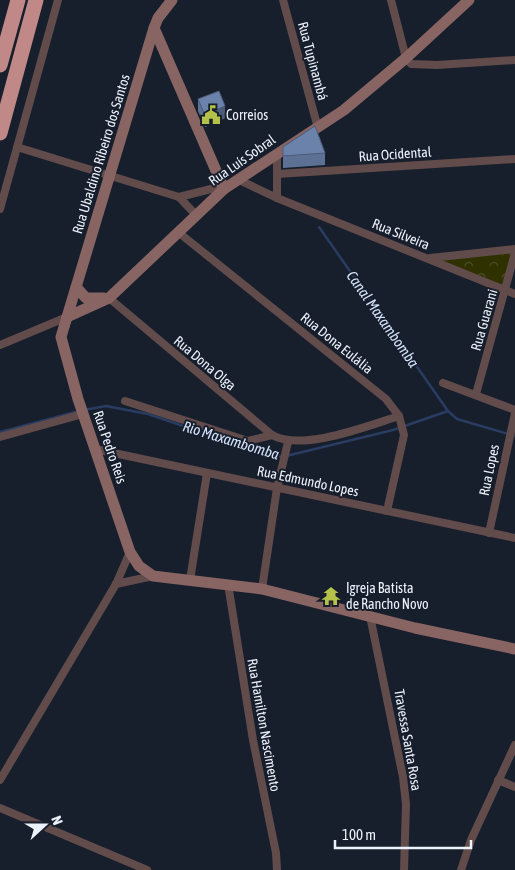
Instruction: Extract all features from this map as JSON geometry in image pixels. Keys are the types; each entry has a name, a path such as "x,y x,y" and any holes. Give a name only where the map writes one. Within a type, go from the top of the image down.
{"highway":[{"path":"0,65 18,0"},
{"path":"0,132 36,3"}],"main road":[{"name":"Rua Ubaldino Ribeiro dos Santos","path":"67,317 154,28 163,5 172,0"},
{"name":"Rua Luís Sobral","path":"67,317 109,298 223,188 344,110 406,58 468,0"},
{"path":"154,28 223,188"},
{"path":"76,287 86,298 109,298"},
{"name":"Rua Pedro Reis","path":"67,317 61,337 61,344 130,552"},
{"path":"130,552 139,566 153,576 262,589 515,649"}],"street":[{"path":"0,209 58,0"},
{"name":"Rua Tupinambá","path":"283,0 318,128"},
{"path":"391,0 406,58 411,64 427,65 515,60"},
{"path":"17,147 179,196 223,188"},
{"path":"277,154 277,198"},
{"name":"Rua Ocidental","path":"277,174 515,159"},
{"name":"Rua Silveira","path":"237,179 277,198 515,294"},
{"path":"179,196 196,215"},
{"name":"Rua Dona Eulália","path":"178,232 386,399 400,418 404,435 387,512"},
{"path":"428,258 515,251"},
{"name":"Rua Guarani","path":"476,394 506,290 515,251"},
{"name":"Rua Dona Olga","path":"109,298 272,436 288,442"},
{"name":"Rua Luís Sobral","path":"0,345 67,317"},
{"path":"443,382 476,394 514,415"},
{"path":"125,401 248,441 272,436"},
{"path":"0,437 83,414"},
{"name":"Rua Lopes","path":"488,533 514,415"},
{"path":"262,589 277,488 288,442 354,430 400,418"},
{"name":"Rua Edmundo Lopes","path":"95,449 515,538"},
{"path":"190,580 207,472"},
{"path":"0,780 116,584 130,552"},
{"path":"116,584 153,576"},
{"name":"Rua Hamilton Nascimento","path":"228,584 253,740 276,853 277,870"},
{"name":"Travessa Santa Rosa","path":"370,616 404,777 406,804 404,870"},
{"path":"461,870 471,840 515,745"},
{"path":"498,780 515,787"},
{"path":"0,808 147,870"}],"green space":[{"path":"515,250 506,288 431,258"}],"building":[{"path":"219,91 225,106 205,115 198,99"},
{"path":"315,126 325,153 283,156 283,147"}],"waterway":[{"name":"Canal Maxambomba","path":"319,227 448,411 457,419 515,436"},
{"name":"Rio Maxambomba","path":"84,410 106,406 148,414 254,450 282,457 393,430 448,411"},
{"name":"Rio Maxambomba","path":"0,432 79,411"}],"place":[{"name":"Correios","path":"211,115"},
{"name":"Igreja Batista de Rancho Novo","path":"331,596"}]}
